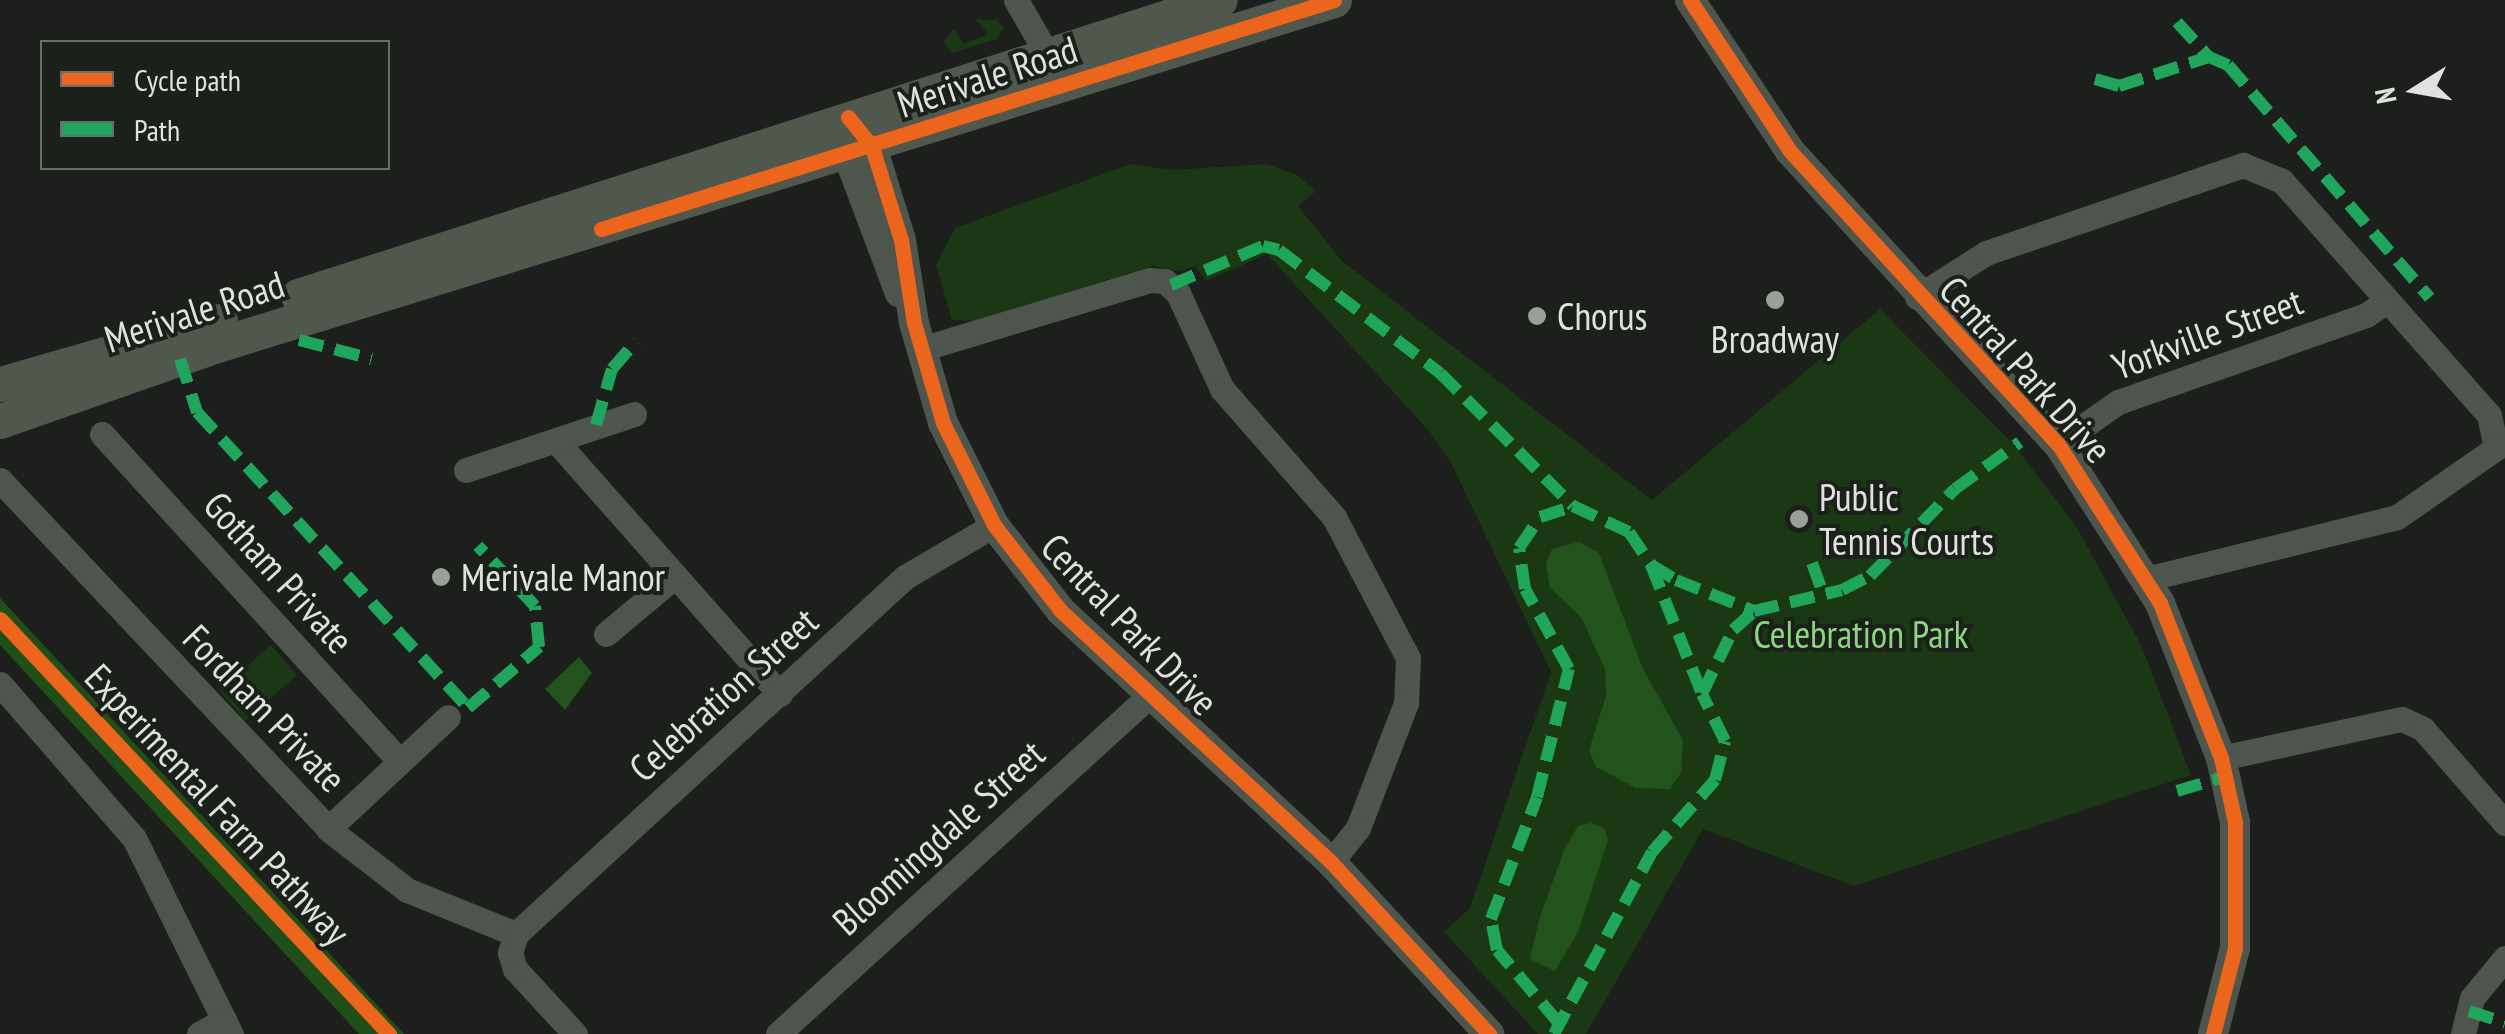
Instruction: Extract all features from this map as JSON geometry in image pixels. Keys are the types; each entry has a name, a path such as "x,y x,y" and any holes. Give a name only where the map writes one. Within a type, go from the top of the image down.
{"main road":[{"name":"Merivale Road","path":"0,384 207,325 1220,0"},
{"name":"Merivale Road","path":"0,421 217,346 860,151 1334,0"}],"street":[{"path":"1016,0 1047,54"},
{"name":"Central Park Drive","path":"1690,0 1790,151 1917,296 2058,444 2146,578 2222,758 2235,822 2238,896 2232,959 2213,1034"},
{"name":"Central Park Drive","path":"1711,0 1736,73"},
{"name":"Central Park Drive","path":"848,117 860,151 878,247 918,336 943,423 994,525 1061,611 1148,696 1331,862 1488,1034"},
{"path":"1917,296 1986,253 2243,165 2282,182 2489,415 2496,448 2397,517 2146,578"},
{"path":"918,336 1139,282 1165,281 1178,292 1222,388 1334,517 1408,658 1406,703 1358,828 1331,862"},
{"name":"Yorkville Street","path":"2058,444 2118,402 2366,315 2386,302"},
{"path":"466,470 634,414"},
{"name":"Gotham Private","path":"102,434 400,761"},
{"path":"556,441 780,694"},
{"name":"Fordham Private","path":"0,480 328,829 407,890 516,934"},
{"name":"Celebration Street","path":"516,934 906,577 994,525"},
{"path":"606,634 674,577"},
{"path":"0,684 134,838 227,1027 198,1034"},
{"name":"Bloomingdale Street","path":"778,1034 1148,696"},
{"path":"328,829 448,717"},
{"path":"2222,758 2402,719 2423,729 2505,823"},
{"path":"516,934 515,969 575,1034"},
{"path":"2463,1034 2472,998 2505,958"}],"green space":[{"path":"975,19 996,20 1004,28 997,39 952,53 943,41 954,29 964,44 988,34"},
{"name":"Celebration Park","path":"1131,164 1170,170 1266,164 1295,174 1316,191 1298,206 1342,261 1652,500 1880,309 2013,444 2076,526 2142,647 2191,775 1854,886 1703,829 1586,1034 1538,1034 1444,932 1470,908 1551,672 1451,463 1429,431 1267,254 1206,281 1195,266 1180,271 1153,266 974,321 952,320 936,265 955,228"},
{"path":"271,645 297,675 245,720 219,690"}],"shaded area":[{"path":"1579,542 1599,553 1643,669 1683,740 1681,773 1669,789 1636,788 1596,767 1589,750 1606,696 1605,669 1581,617 1550,588 1546,563 1552,549"},
{"path":"0,598 404,1034 359,1034 0,645"},
{"path":"579,657 592,673 565,710 545,689"},
{"path":"1591,823 1604,828 1608,840 1578,932 1555,971 1530,959 1539,920 1564,850 1578,826"}],"marked path":[{"path":"2177,22 2209,57"},
{"path":"2095,79 2119,86 2209,57 2228,65 2430,298"},
{"path":"1171,285 1263,246 1279,250 1440,373 1573,506 1629,532 1651,565 1676,580 1754,611"},
{"path":"299,340 372,359"},
{"path":"596,425 612,369 636,341"},
{"path":"180,359 197,412 468,708 539,647 535,606 478,546"},
{"path":"1554,1034 1652,852 1715,780 1725,741 1702,694 1733,630 1754,611 1842,590 1870,576 1955,489 2020,442"},
{"path":"1558,1022 1497,950 1491,919 1537,797 1569,669 1525,589 1519,548 1540,517 1573,506"},
{"path":"1812,563 1823,594"},
{"path":"1651,565 1702,694"},
{"path":"2177,791 2227,776"},
{"path":"2469,1011 2505,1023"}],"cycle path":[{"path":"601,229 1334,0"},
{"path":"1690,0 1790,151 2058,444 2160,603 2221,758 2235,822 2235,948 2213,1034"},
{"path":"848,117 872,147 901,240 914,323 943,423 994,525 1061,611 1331,862 1489,1034"},
{"name":"Experimental Farm Pathway","path":"0,619 389,1034"}],"place":[{"name":"Broadway","path":"1775,300"},
{"name":"Chorus","path":"1537,316"},
{"name":"Public Tennis Courts","path":"1799,519"},
{"name":"Merivale Manor","path":"441,577"}]}
